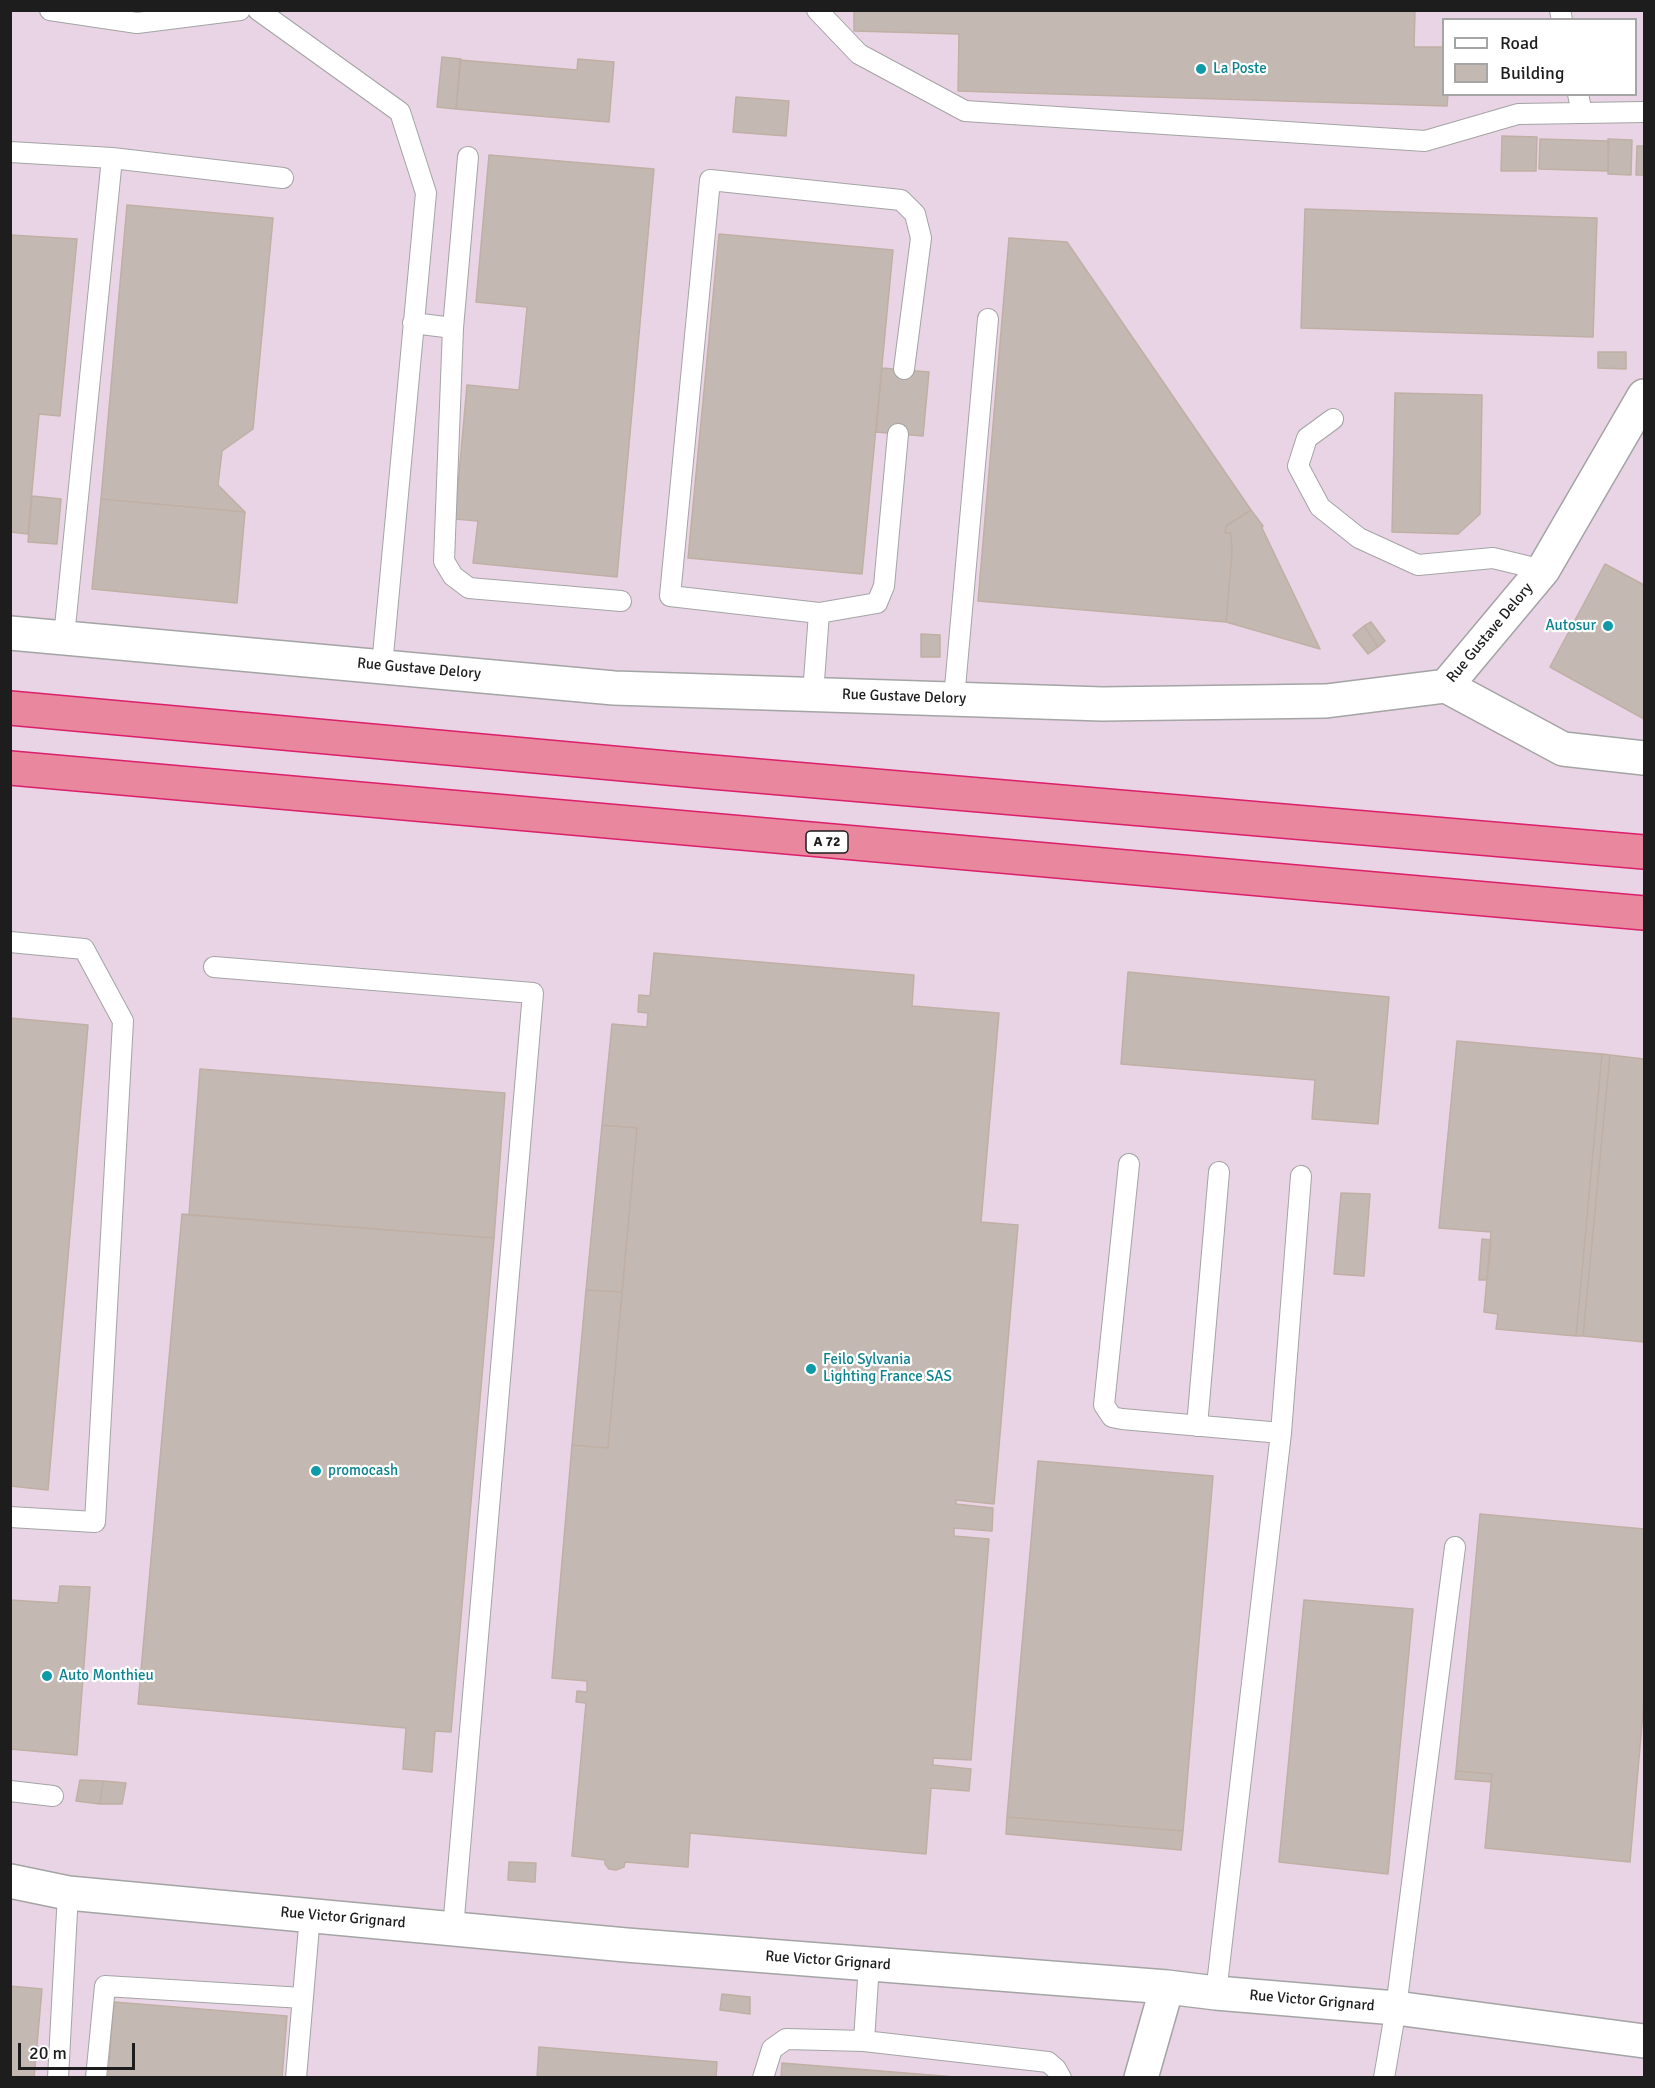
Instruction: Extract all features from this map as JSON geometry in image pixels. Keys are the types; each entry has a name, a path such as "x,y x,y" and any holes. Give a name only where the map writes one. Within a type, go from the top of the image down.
{"highway":[{"path":"10,708 700,771 1644,852"},
{"name":"A 72","path":"10,768 1644,913"}],"street":[{"name":"Rue Gustave Delory","path":"10,633 614,688 1102,704 1326,701 1446,686 1543,570 1644,396"},
{"path":"1446,686 1563,749 1644,758"},
{"name":"Rue Victor Grignard","path":"10,1881 68,1893 453,1929 1167,1986 1216,1993 1396,2008 1644,2042"},
{"path":"1141,2078 1167,1986"}],"lane":[{"path":"50,10 137,23 240,10"},
{"path":"258,10 400,112 426,193 382,666"},
{"path":"817,10 858,54 965,111 1425,141 1518,114 1580,104 1644,112"},
{"path":"10,152 112,158 283,178"},
{"path":"468,157 453,328 444,561 453,576 469,588 621,601"},
{"path":"64,638 112,158"},
{"path":"898,434 884,586 877,603 819,613 670,596 710,180 901,200 915,214 921,238 904,369"},
{"path":"954,699 988,319"},
{"path":"413,323 453,328"},
{"path":"1333,419 1307,438 1298,466 1320,507 1359,538 1419,565 1493,558 1543,570"},
{"path":"813,694 819,613"},
{"path":"10,942 84,949 123,1021 95,1522 10,1517"},
{"path":"214,967 533,993 453,1929"},
{"path":"1129,1164 1104,1405 1112,1417 1122,1419 1281,1433"},
{"path":"1197,1426 1219,1172"},
{"path":"1216,1993 1281,1433 1301,1176"},
{"path":"1384,2078 1396,2008 1455,1547"},
{"path":"10,1791 53,1796"},
{"path":"58,2078 68,1893"},
{"path":"296,2078 310,1915"},
{"path":"864,2041 869,1964"},
{"path":"96,2078 105,1986 303,1998"},
{"path":"764,2078 772,2049 786,2039 864,2041 1048,2062 1061,2078"}],"shaded area":[{"path":"11,11 1644,11 1644,2077 11,2077"}],"building":[{"name":"La Poste","path":"854,10 1415,10 1414,47 1442,47 1442,96 1448,96 1447,106 958,91 959,34 854,31"},
{"path":"442,57 461,59 456,109 437,107"},
{"path":"578,59 614,62 609,122 456,109 460,60 577,70"},
{"path":"736,97 789,101 786,136 733,132"},
{"path":"1502,136 1537,137 1536,171 1501,171"},
{"path":"1540,139 1609,141 1608,171 1539,169"},
{"path":"1608,139 1632,140 1631,175 1608,174"},
{"path":"1637,146 1644,146 1644,175 1636,175"},
{"path":"489,155 654,169 617,577 473,563 478,521 455,519 467,385 519,390 527,307 476,302"},
{"path":"127,205 273,218 253,429 222,451 218,485 245,512 101,499"},
{"path":"1305,209 1597,218 1593,337 1301,328"},
{"path":"719,234 893,250 862,574 688,558"},
{"path":"10,235 77,239 60,416 39,414 28,534 10,532"},
{"path":"1009,238 1067,242 1251,510 1226,526 1225,533 1231,533 1232,551 1226,622 978,601"},
{"path":"1598,352 1626,352 1626,369 1598,368"},
{"path":"882,368 929,372 923,436 876,432"},
{"path":"1395,393 1482,395 1480,514 1458,534 1392,532"},
{"path":"32,496 61,499 57,544 28,542"},
{"path":"101,499 245,512 237,603 92,589"},
{"path":"1251,510 1263,526 1320,649 1226,622 1232,551 1231,533 1225,533 1226,526"},
{"name":"Autosur","path":"1605,564 1644,585 1644,719 1550,667"},
{"path":"1371,622 1385,641 1378,647 1364,626"},
{"path":"1364,626 1378,647 1368,654 1353,635"},
{"path":"921,634 940,635 940,657 921,657"},
{"name":"Feilo Sylvania Lighting France SAS","path":"654,953 914,975 912,1006 999,1013 981,1222 1018,1225 994,1504 956,1500 956,1504 993,1508 992,1531 954,1528 954,1536 989,1539 971,1760 933,1758 933,1765 971,1769 969,1791 931,1788 926,1854 690,1833 688,1867 625,1862 624,1867 616,1870 609,1869 605,1860 572,1856 586,1703 576,1702 577,1691 587,1692 587,1681 552,1678 572,1445 608,1448 637,1128 602,1125 612,1024 647,1027 648,1013 638,1012 639,995 650,996"},
{"path":"1128,972 1389,997 1378,1124 1312,1119 1315,1080 1121,1064"},
{"path":"10,1018 88,1025 48,1490 10,1486"},
{"path":"1457,1041 1602,1054 1576,1336 1496,1329 1498,1314 1484,1312 1491,1232 1439,1228"},
{"path":"1602,1054 1610,1055 1583,1336 1576,1336"},
{"path":"1610,1055 1644,1059 1644,1342 1583,1336"},
{"path":"200,1069 505,1093 494,1238 189,1215"},
{"path":"602,1125 637,1128 622,1292 586,1290"},
{"path":"1341,1193 1370,1194 1364,1276 1334,1274"},
{"name":"promocash","path":"182,1214 494,1238 451,1732 435,1731 432,1772 403,1769 406,1728 138,1704"},
{"path":"1482,1239 1491,1240 1487,1280 1479,1280"},
{"path":"586,1290 622,1292 608,1448 572,1445"},
{"path":"1038,1461 1213,1476 1183,1831 1007,1817"},
{"path":"1480,1514 1644,1529 1644,1701 1630,1862 1485,1848 1492,1774 1456,1771"},
{"name":"Auto Monthieu","path":"60,1586 90,1587 77,1755 10,1749 10,1600 58,1603"},
{"path":"1304,1600 1413,1609 1388,1874 1279,1862"},
{"path":"1456,1771 1492,1774 1491,1782 1455,1779"},
{"path":"80,1780 103,1781 100,1804 76,1801"},
{"path":"103,1781 126,1783 122,1804 100,1804"},
{"path":"1007,1817 1183,1831 1181,1850 1006,1834"},
{"path":"509,1862 536,1863 535,1882 508,1880"},
{"path":"10,1986 42,1989 34,2078 10,2078"},
{"path":"722,1994 750,1997 750,2014 720,2010"},
{"path":"114,2002 287,2016 282,2078 108,2078"},
{"path":"539,2047 717,2062 716,2078 537,2078"},
{"path":"782,2063 955,2077 955,2078 781,2078"}],"place":[{"name":"La Poste","path":"1201,69"},
{"name":"Autosur","path":"1608,626"},
{"name":"Feilo Sylvania Lighting France SAS","path":"811,1369"},
{"name":"promocash","path":"316,1471"},
{"name":"Auto Monthieu","path":"47,1676"}]}
